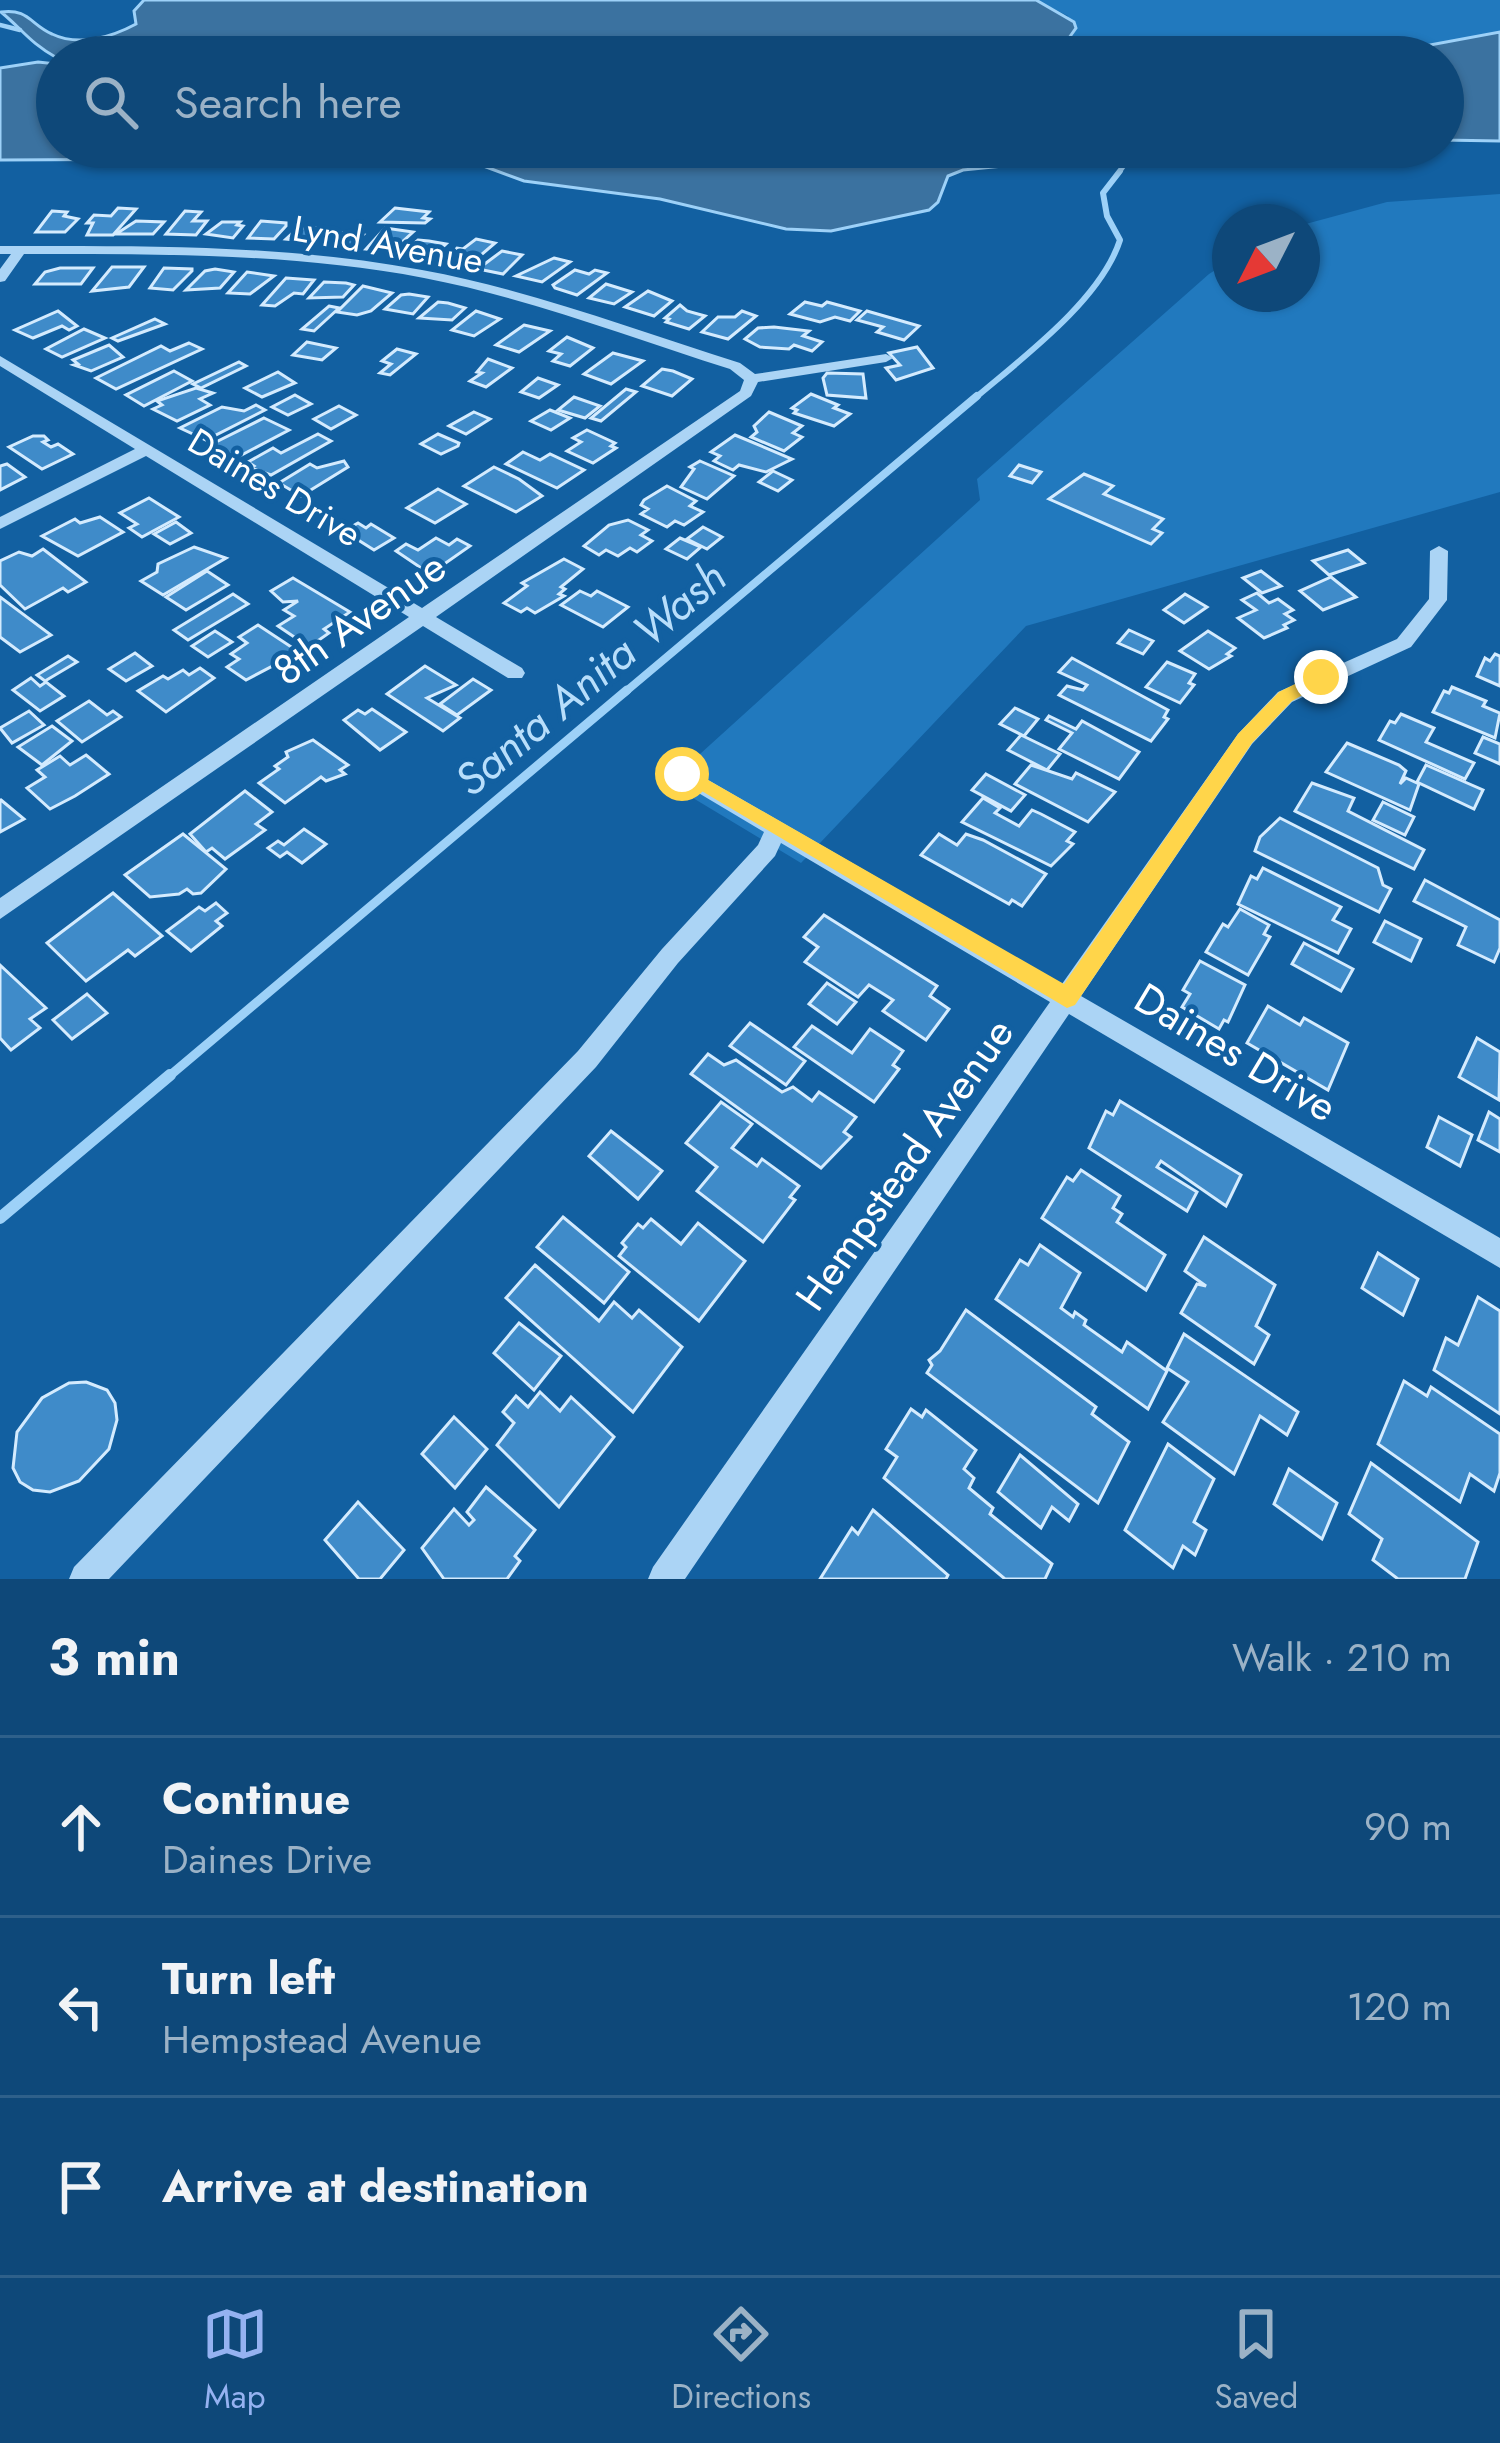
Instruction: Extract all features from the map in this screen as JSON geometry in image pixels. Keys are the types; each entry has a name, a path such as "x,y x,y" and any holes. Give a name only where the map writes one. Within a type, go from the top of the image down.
{"street":[{"name":"Lynd Avenue","path":"0,250 250,252 387,268 503,294 735,366 752,379"},
{"path":"0,278 20,250"},
{"path":"752,379 886,358"},
{"name":"Daines Drive","path":"0,360 515,673"},
{"name":"8th Avenue","path":"0,910 746,393 752,379"},
{"path":"0,524 145,450"},
{"name":"Hempstead Avenue","path":"665,1579 1245,739 1285,697 1321,677 1405,644 1438,600 1439,551"},
{"name":"Daines Drive","path":"682,774 1500,1255"},
{"path":"86,1579 587,1059 670,956 767,850 777,827"}],"shaded area":[{"path":"144,0 1036,0 1074,22 1076,28 1070,36 106,36 136,24 134,11"},
{"path":"1036,0 1500,0 1500,32 1464,40 1464,36 1068,36 1068,16"},
{"path":"1,12 23,15 58,36 36,36 36,43"},
{"path":"1500,32 1500,141 1464,140 1464,39"},
{"path":"36,62 36,160 0,160 0,68"},
{"path":"489,168 983,168 948,176 938,202 929,210 831,231 786,229 660,199 524,181"},
{"path":"1500,194 1500,492 1026,626 801,863 668,783 980,500 977,479 1209,274 1212,312 1320,312 1320,220 1387,202"}],"building":[{"path":"118,208 136,209 113,235 87,235 93,223 87,223 94,215 111,216"},
{"path":"395,208 429,212 423,218 430,219 425,223 380,222"},
{"path":"52,211 78,219 65,232 36,232"},
{"path":"185,211 201,212 193,221 207,221 196,235 166,234"},
{"path":"136,221 164,222 153,234 116,234"},
{"path":"261,221 286,226 274,239 248,238"},
{"path":"222,222 243,226 233,238 206,234"},
{"path":"385,228 413,232 391,252 366,249"},
{"path":"297,229 327,229 314,242 286,239"},
{"path":"334,232 363,235 351,247 326,245"},
{"path":"476,239 495,243 467,267 444,262 457,248"},
{"path":"418,240 446,244 431,258 403,253"},
{"path":"502,251 522,255 503,274 478,269"},
{"path":"554,258 570,262 542,282 516,276"},
{"path":"112,267 144,267 129,287 92,291"},
{"path":"93,268 81,284 35,284 45,272"},
{"path":"164,268 192,271 173,290 150,288"},
{"path":"575,270 607,273 577,295 555,288"},
{"path":"205,271 234,272 220,288 186,290"},
{"path":"247,272 274,276 250,294 228,293"},
{"path":"286,278 314,280 303,294 294,293 275,306 262,305"},
{"path":"324,282 354,285 343,297 309,298"},
{"path":"606,284 632,292 614,304 589,298"},
{"path":"363,286 392,293 371,311 337,312"},
{"path":"648,291 672,301 654,316 625,307"},
{"path":"401,295 428,297 413,314 385,309"},
{"path":"438,302 465,308 452,320 419,318"},
{"path":"805,302 860,311 850,321 835,317 820,322 790,314"},
{"path":"680,305 705,316 689,329 666,322"},
{"path":"329,306 339,308 314,331 302,329"},
{"path":"58,311 77,326 69,330 62,326 33,338 15,330"},
{"path":"476,311 500,319 474,336 452,330"},
{"path":"742,311 756,316 728,339 702,332 718,317 735,317"},
{"path":"867,311 919,326 904,340 877,332 883,327 857,320"},
{"path":"155,319 165,324 118,341 112,338"},
{"path":"524,325 550,331 519,352 496,345"},
{"path":"758,328 809,331 803,336 822,342 812,351 794,345 789,349 760,347 745,339"},
{"path":"84,329 105,338 62,357 46,349"},
{"path":"567,337 593,348 570,366 553,361 561,354 549,351"},
{"path":"307,342 336,348 322,360 293,355"},
{"path":"189,343 202,349 116,389 96,378 161,346 170,351"},
{"path":"109,345 123,357 91,371 74,365 78,364 73,360"},
{"path":"917,347 933,368 896,380 886,368 900,365 889,353"},
{"path":"397,349 416,354 390,375 380,373 391,364 382,361"},
{"path":"613,353 643,361 611,384 584,374"},
{"path":"488,359 512,368 486,387 470,381 482,373 477,372"},
{"path":"239,362 246,366 201,388 193,384"},
{"path":"662,369 692,379 672,396 642,386"},
{"path":"174,371 192,381 144,406 126,395"},
{"path":"278,372 295,383 262,397 245,388"},
{"path":"827,373 863,374 866,398 827,395 823,378"},
{"path":"538,378 558,385 539,398 521,392"},
{"path":"196,388 213,393 200,399 210,405 177,421 153,409 162,405 157,401"},
{"path":"626,389 636,392 601,421 591,418"},
{"path":"811,394 850,414 834,426 794,413 797,410 792,408"},
{"path":"295,395 311,404 288,415 272,407"},
{"path":"574,397 600,406 585,418 558,410"},
{"path":"256,405 265,410 206,440 180,428 222,407 244,411"},
{"path":"339,406 356,415 331,429 314,419"},
{"path":"550,410 570,418 551,430 531,421"},
{"path":"474,412 490,419 466,434 449,426"},
{"path":"769,412 802,426 793,433 802,437 784,451 751,437 757,432 754,426"},
{"path":"264,418 289,430 234,459 210,445"},
{"path":"587,430 615,443 611,446 616,448 593,463 567,451 581,442 573,438"},
{"path":"318,434 331,441 271,475 251,468 248,462 273,448 281,453"},
{"path":"438,434 458,446 441,454 421,444"},
{"path":"735,435 792,459 766,472 739,465 733,470 714,461 720,456 711,452"},
{"path":"44,436 48,440 43,442 51,447 58,444 73,454 42,469 9,447"},
{"path":"523,452 540,460 550,454 584,470 557,488 506,464"},
{"path":"344,461 348,467 301,496 279,483 310,464 317,468"},
{"path":"700,461 734,476 707,499 681,487 694,469 690,467"},
{"path":"7,464 25,477 0,490 0,466"},
{"path":"1019,465 1041,472 1032,483 1010,476"},
{"path":"494,467 542,496 516,512 464,486"},
{"path":"773,471 792,480 778,491 759,482"},
{"path":"1084,474 1113,486 1104,494 1163,519 1153,529 1162,533 1151,544 1049,499"},
{"path":"667,486 696,501 690,506 703,512 684,525 675,521 667,527 641,514 648,509 641,505 644,500"},
{"path":"438,489 466,504 435,523 407,508"},
{"path":"149,498 179,517 142,537 129,528 137,524 120,513"},
{"path":"100,517 123,532 78,556 42,536 75,519 80,523"},
{"path":"628,520 648,530 641,535 652,541 637,552 630,548 618,556 606,550 599,555 584,546 609,525"},
{"path":"176,522 191,533 170,544 154,534"},
{"path":"358,523 366,528 371,524 394,538 374,550 344,531"},
{"path":"703,527 722,537 707,549 687,539"},
{"path":"436,538 449,545 457,539 470,546 430,574 396,551 406,544 418,550"},
{"path":"680,538 701,547 687,559 666,549"},
{"path":"194,547 226,558 163,595 141,581 157,572 158,564"},
{"path":"43,549 86,582 68,592 63,588 25,609 0,585 0,561 19,552 32,556"},
{"path":"1348,550 1364,563 1329,575 1313,561"},
{"path":"564,559 583,569 561,587 565,589 559,594 564,596 535,613 504,603 527,586 522,583"},
{"path":"207,571 228,585 186,610 166,597"},
{"path":"1261,571 1281,586 1262,593 1243,578"},
{"path":"1331,577 1356,597 1323,610 1300,591"},
{"path":"293,578 350,612 324,629 329,633 309,647 278,626 294,616 284,610 298,601 283,602 271,591"},
{"path":"580,591 591,596 597,591 628,607 603,627 561,605"},
{"path":"1257,593 1269,603 1278,599 1293,610 1285,614 1294,620 1284,625 1287,628 1264,638 1238,618 1256,610 1242,600"},
{"path":"233,594 248,604 188,640 174,630"},
{"path":"1185,594 1207,607 1184,623 1164,610"},
{"path":"0,597 51,635 20,652 0,637"},
{"path":"258,625 299,652 246,680 227,667 239,659 231,654 247,643 239,637"},
{"path":"1129,630 1153,641 1143,654 1118,643"},
{"path":"215,631 232,642 208,657 192,646"},
{"path":"1208,631 1235,648 1227,654 1231,656 1209,669 1180,651"},
{"path":"135,653 152,666 126,681 109,669"},
{"path":"1495,654 1500,656 1500,686 1477,676 1485,658 1490,661"},
{"path":"68,656 77,662 45,681 37,675"},
{"path":"1072,658 1168,710 1164,717 1168,719 1151,741 1059,695 1067,686 1083,690 1087,685 1059,672"},
{"path":"1167,662 1195,674 1189,683 1194,685 1180,703 1146,687"},
{"path":"425,666 456,685 427,698 460,718 443,731 387,694"},
{"path":"200,668 214,678 166,712 138,691 163,676 168,679 183,670 189,675"},
{"path":"31,678 40,686 46,682 64,696 40,711 13,690"},
{"path":"473,679 491,690 457,715 440,704"},
{"path":"1452,687 1486,701 1483,706 1500,713 1495,738 1433,712 1444,691 1449,693"},
{"path":"89,701 107,715 113,711 121,717 82,742 57,721"},
{"path":"1015,708 1038,719 1024,736 1000,724"},
{"path":"372,709 406,732 380,750 344,720 358,710 365,714"},
{"path":"29,711 44,725 12,743 0,728"},
{"path":"1401,714 1434,728 1426,742 1474,763 1465,779 1379,740 1390,721 1395,723"},
{"path":"1049,716 1076,729 1082,721 1139,752 1119,779 1059,749 1072,733 1046,720"},
{"path":"52,726 72,741 42,765 18,747"},
{"path":"1021,735 1060,754 1047,770 1008,750"},
{"path":"1483,737 1500,744 1500,764 1475,753"},
{"path":"313,740 348,765 340,770 345,774 326,781 321,777 285,803 259,783 279,769 275,766 288,757 286,752"},
{"path":"1347,743 1399,765 1406,771 1400,784 1406,778 1419,784 1410,810 1326,772"},
{"path":"86,755 109,774 75,796 50,809 27,788 45,777 37,770 60,756 70,765"},
{"path":"1031,765 1072,779 1076,773 1115,792 1088,822 1015,784"},
{"path":"1426,765 1483,790 1474,809 1417,782"},
{"path":"986,774 1025,795 1011,811 972,790"},
{"path":"1312,783 1354,798 1348,811 1424,850 1414,869 1295,811"},
{"path":"245,791 272,812 256,824 265,830 225,859 212,848 206,852 190,834"},
{"path":"983,798 1000,808 995,813 1019,826 1032,810 1041,814 1075,832 1067,841 1073,844 1051,866 962,822"},
{"path":"0,801 24,819 0,832"},
{"path":"1383,802 1414,817 1405,835 1373,820"},
{"path":"1280,818 1378,868 1383,885 1391,889 1379,912 1255,851 1260,837"},
{"path":"304,829 326,844 302,863 287,852 280,857 268,848 278,841 284,845"},
{"path":"183,834 226,869 201,893 187,889 150,897 125,875"},
{"path":"939,834 957,845 966,834 983,840 1046,874 1022,906 1012,900 1009,904 921,855"},
{"path":"1263,868 1341,907 1333,920 1351,929 1338,953 1238,904 1251,876 1257,879"},
{"path":"1425,880 1500,920 1500,948 1494,962 1458,945 1466,927 1414,901"},
{"path":"113,893 162,936 135,956 128,950 86,981 47,943"},
{"path":"216,903 227,913 216,921 222,926 191,951 167,931 199,907 205,911"},
{"path":"1240,909 1269,925 1264,934 1270,937 1248,975 1206,952 1223,924 1228,927"},
{"path":"824,915 937,986 930,996 949,1009 926,1040 883,1011 893,1000 869,985 858,997 805,962 818,947 804,937"},
{"path":"1385,921 1421,939 1411,961 1374,942"},
{"path":"1304,943 1353,969 1341,991 1292,964"},
{"path":"1200,961 1245,985 1228,1022 1224,1020 1219,1029 1182,1007 1190,994 1183,990"},
{"path":"0,965 46,1008 30,1019 40,1028 11,1050 0,1038"},
{"path":"827,983 856,1002 837,1024 809,1004"},
{"path":"87,994 107,1013 72,1039 53,1020"},
{"path":"1268,1006 1300,1025 1304,1018 1348,1043 1328,1090 1247,1043"},
{"path":"750,1023 805,1061 786,1085 730,1046"},
{"path":"812,1026 852,1053 870,1029 903,1051 893,1065 899,1069 874,1102 794,1047"},
{"path":"1477,1038 1500,1052 1499,1100 1459,1077"},
{"path":"708,1054 724,1065 736,1060 782,1092 793,1087 812,1101 819,1092 856,1117 844,1132 851,1137 821,1168 691,1074"},
{"path":"1120,1101 1241,1175 1226,1206 1161,1161 1157,1167 1197,1192 1187,1211 1089,1148 1106,1111 1113,1115"},
{"path":"721,1102 752,1124 732,1148 757,1166 762,1159 799,1186 790,1197 795,1200 763,1242 697,1191 717,1167 686,1143"},
{"path":"1489,1112 1500,1119 1500,1152 1478,1140"},
{"path":"1439,1117 1472,1135 1460,1166 1427,1147"},
{"path":"611,1131 662,1171 638,1199 589,1156"},
{"path":"1081,1170 1120,1196 1113,1208 1122,1214 1117,1222 1165,1255 1146,1290 1042,1218 1067,1177 1073,1181"},
{"path":"563,1217 629,1272 604,1303 537,1247"},
{"path":"651,1219 681,1244 698,1223 745,1261 699,1321 619,1256 626,1247 622,1243 638,1224 643,1228"},
{"path":"1204,1237 1275,1285 1256,1326 1269,1335 1254,1364 1181,1313 1197,1284 1206,1286 1185,1271"},
{"path":"1040,1245 1080,1273 1061,1308 1073,1317 1075,1312 1086,1320 1084,1325 1122,1352 1127,1342 1167,1371 1148,1409 996,1299 1020,1260 1028,1265"},
{"path":"1378,1253 1418,1279 1403,1315 1362,1288"},
{"path":"535,1265 599,1321 614,1302 632,1318 639,1310 682,1347 633,1412 506,1298"},
{"path":"1478,1297 1500,1311 1500,1414 1434,1370 1446,1338 1458,1345"},
{"path":"966,1310 1096,1407 1092,1414 1129,1442 1098,1503 927,1373 932,1365 929,1360"},
{"path":"519,1323 561,1356 534,1390 494,1353"},
{"path":"1184,1334 1298,1412 1287,1435 1260,1416 1234,1474 1163,1422 1188,1382 1167,1368"},
{"path":"1404,1381 1427,1396 1431,1387 1500,1434 1500,1473 1494,1491 1470,1474 1460,1502 1378,1444"},
{"path":"86,1382 107,1390 115,1403 117,1420 109,1449 79,1481 50,1492 33,1490 20,1482 13,1468 17,1432 42,1398 69,1383"},
{"path":"540,1392 560,1411 571,1397 614,1437 559,1507 497,1445 514,1423 503,1412 516,1396 528,1407"},
{"path":"911,1409 922,1417 926,1410 976,1450 964,1469 974,1478 969,1488 993,1508 990,1514 1052,1564 1045,1579 1005,1579 884,1478 897,1457 886,1449"},
{"path":"454,1417 487,1449 455,1488 422,1454"},
{"path":"1168,1444 1214,1479 1194,1522 1206,1530 1195,1555 1183,1546 1173,1568 1125,1530"},
{"path":"1020,1455 1078,1504 1069,1521 1052,1507 1041,1528 998,1492"},
{"path":"1371,1463 1478,1542 1465,1579 1398,1579 1373,1560 1382,1539 1349,1514"},
{"path":"1289,1469 1337,1503 1322,1539 1274,1504"},
{"path":"486,1487 535,1530 515,1556 520,1561 507,1579 444,1579 422,1548 454,1509 469,1525 474,1520 467,1512"},
{"path":"358,1502 404,1550 380,1579 359,1579 325,1540"},
{"path":"873,1510 948,1575 946,1579 820,1579 852,1528 858,1534"}],"waterway":[{"path":"0,25 20,30"},
{"name":"Santa Anita Wash","path":"1118,174 1122,168"},
{"name":"Santa Anita Wash","path":"974,399 1058,327 1096,285 1120,240 1107,216 1103,193 1120,171"},
{"name":"Santa Anita Wash","path":"624,693 977,396"},
{"name":"Santa Anita Wash","path":"167,1078 627,690"},
{"name":"Santa Anita Wash","path":"0,1218 170,1075"}],"route":[{"path":"682,774 1067,998 1245,739 1285,697 1321,677"}]}
